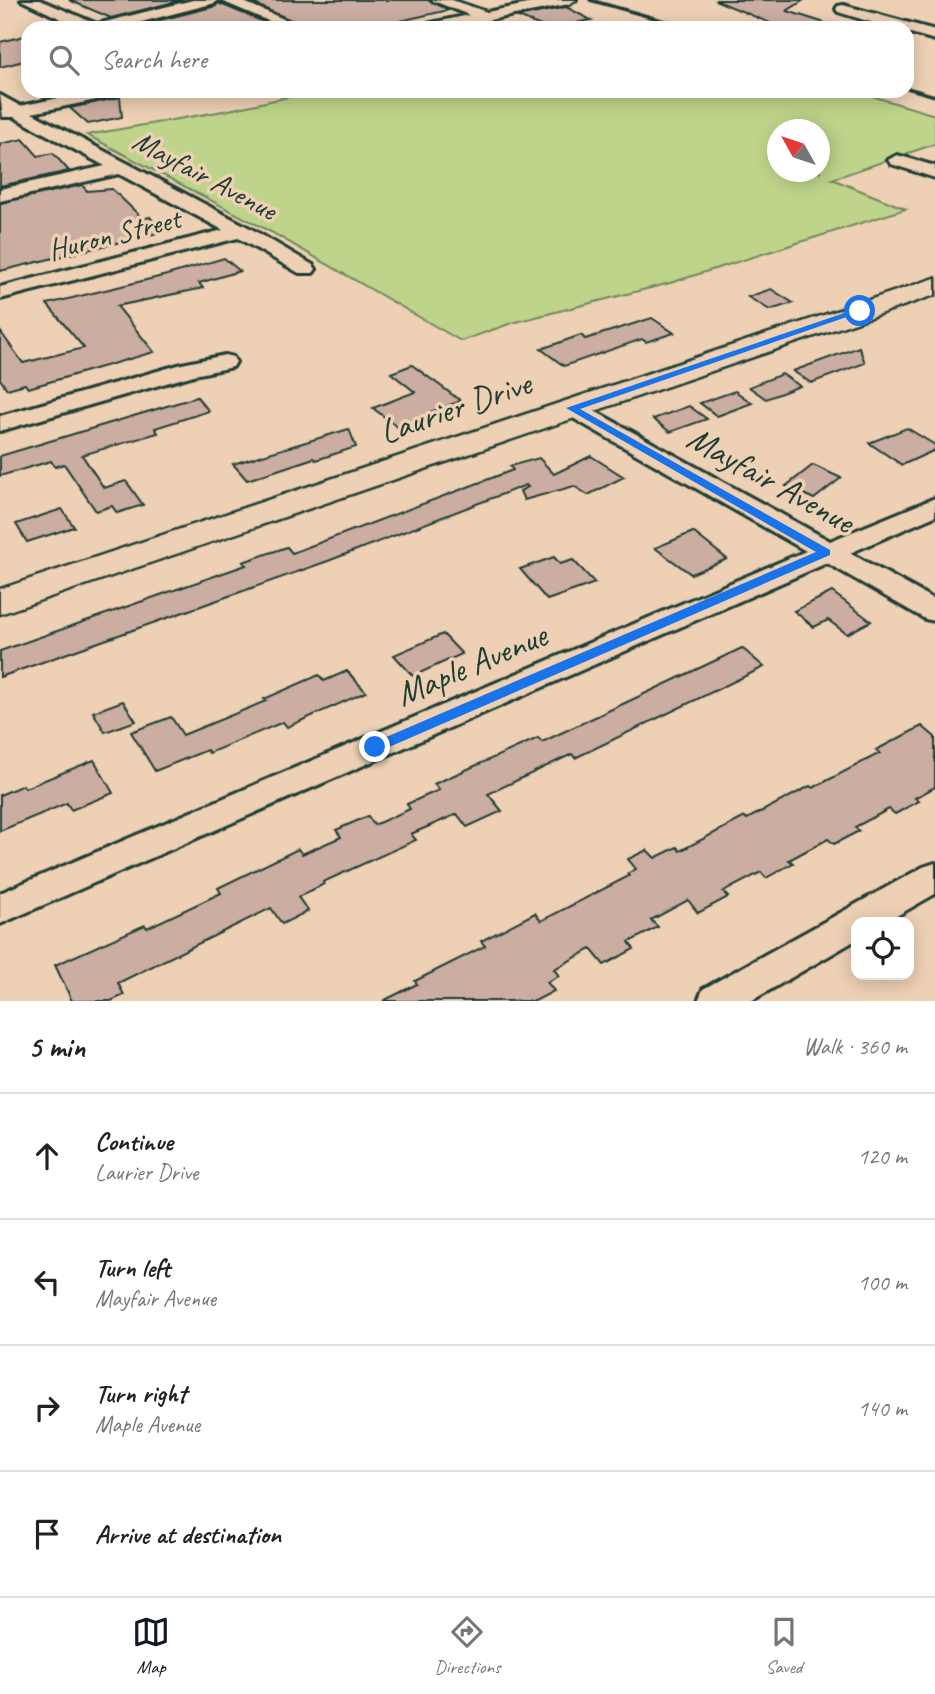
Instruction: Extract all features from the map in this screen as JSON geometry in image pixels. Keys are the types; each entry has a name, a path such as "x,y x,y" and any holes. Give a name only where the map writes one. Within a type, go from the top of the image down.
{"street":[{"path":"28,0 77,21"},
{"path":"128,21 210,0"},
{"path":"226,0 280,21"},
{"path":"438,0 485,16"},
{"path":"461,21 569,0"},
{"path":"843,9 865,3"},
{"path":"843,9 883,21"},
{"path":"914,30 935,35"},
{"path":"9,113 82,98"},
{"name":"Mayfair Avenue","path":"0,100 9,113 241,231 306,269"},
{"path":"897,160 935,172"},
{"path":"0,195 121,168"},
{"name":"Huron Street","path":"0,293 241,231"},
{"name":"Laurier Drive","path":"0,602 935,286"},
{"path":"0,424 190,369 225,362"},
{"name":"Mayfair Avenue","path":"572,408 935,612"},
{"name":"Maple Avenue","path":"0,909 935,506"},
{"path":"717,1001 935,877"}],"green space":[{"path":"283,98 878,98 935,115 935,144 832,179 906,209 670,283 512,323 461,341 271,232 87,135"}],"building":[{"path":"69,0 182,0 111,18"},
{"path":"246,0 429,0 449,10 400,21 292,21"},
{"path":"715,0 804,0 787,11 819,21 765,21"},
{"path":"218,3 261,21 156,21 216,6"},
{"path":"566,7 591,20 528,21 518,17"},
{"path":"21,37 21,62 0,67 0,42"},
{"path":"120,98 122,117 88,124 70,108"},
{"path":"23,139 38,156 53,153 69,171 0,186 0,144"},
{"path":"82,185 87,191 112,189 143,219 150,217 162,232 0,271 0,203"},
{"path":"224,258 240,271 199,283 203,288 117,306 154,352 28,388 25,384 7,389 0,379 0,331 23,363 84,348 47,304 167,275"},
{"path":"771,289 793,303 770,310 748,297"},
{"path":"652,318 674,333 646,342 642,339 564,366 541,349 581,335 585,339"},
{"path":"859,347 865,363 811,383 793,371"},
{"path":"412,365 461,401 430,412 435,416 400,429 373,408 415,392 391,373"},
{"path":"782,374 800,386 766,399 749,387"},
{"path":"735,391 752,403 717,416 700,403"},
{"path":"197,397 209,411 155,428 158,433 82,455 104,488 126,481 143,505 117,513 112,506 96,511 64,464 55,467 51,461 0,476 0,456"},
{"path":"689,406 707,419 670,432 653,419"},
{"path":"907,428 935,445 935,450 902,465 869,443"},
{"path":"349,429 356,447 316,460 314,458 247,480 233,464"},
{"path":"591,456 624,477 588,495 574,486 524,500 520,491 528,487 526,485 328,561 0,677 0,651 246,565 243,562 287,547 292,553 513,470 510,466 539,458 554,474"},
{"path":"813,465 841,478 814,499 786,486"},
{"path":"62,509 74,527 27,542 16,524"},
{"path":"693,532 727,559 691,574 655,548"},
{"path":"554,557 560,564 573,560 595,583 547,600 520,569"},
{"path":"832,592 871,621 847,634 828,620 814,627 794,611"},
{"path":"443,634 462,654 413,676 394,655"},
{"path":"742,648 764,667 575,758 572,754 488,794 502,811 467,827 457,814 411,834 416,840 323,882 324,884 298,897 308,911 282,924 271,908 118,983 124,995 111,1001 72,1001 55,965 145,925 147,928 221,893 218,888 298,849 302,854 341,837 336,830 368,816 374,825 410,809 407,804 439,790 434,784 538,738 542,742"},
{"path":"347,671 366,692 287,727 283,722 209,753 207,750 155,771 131,732 171,717 183,735 266,701 264,699 319,675 324,681"},
{"path":"123,701 136,721 105,732 93,712"},
{"path":"922,726 935,737 935,787 915,798 919,801 895,814 889,809 855,827 859,831 834,844 828,839 789,860 793,863 766,878 761,872 723,892 728,897 698,913 688,900 651,920 658,927 629,942 634,949 604,965 591,949 554,969 559,976 547,982 554,991 535,1001 383,1001 417,984 415,981 485,946 481,941 535,913 541,921 629,876 627,874 636,869 628,859 647,850 655,858 677,847 680,851 810,786 813,788 880,753 876,750"},
{"path":"94,760 113,793 71,810 67,803 0,831 0,795 23,785 25,788"}],"railway":[{"path":"590,0 665,21"},
{"path":"914,90 935,96"}],"route":[{"path":"375,747 826,552 572,408 860,311"}]}
